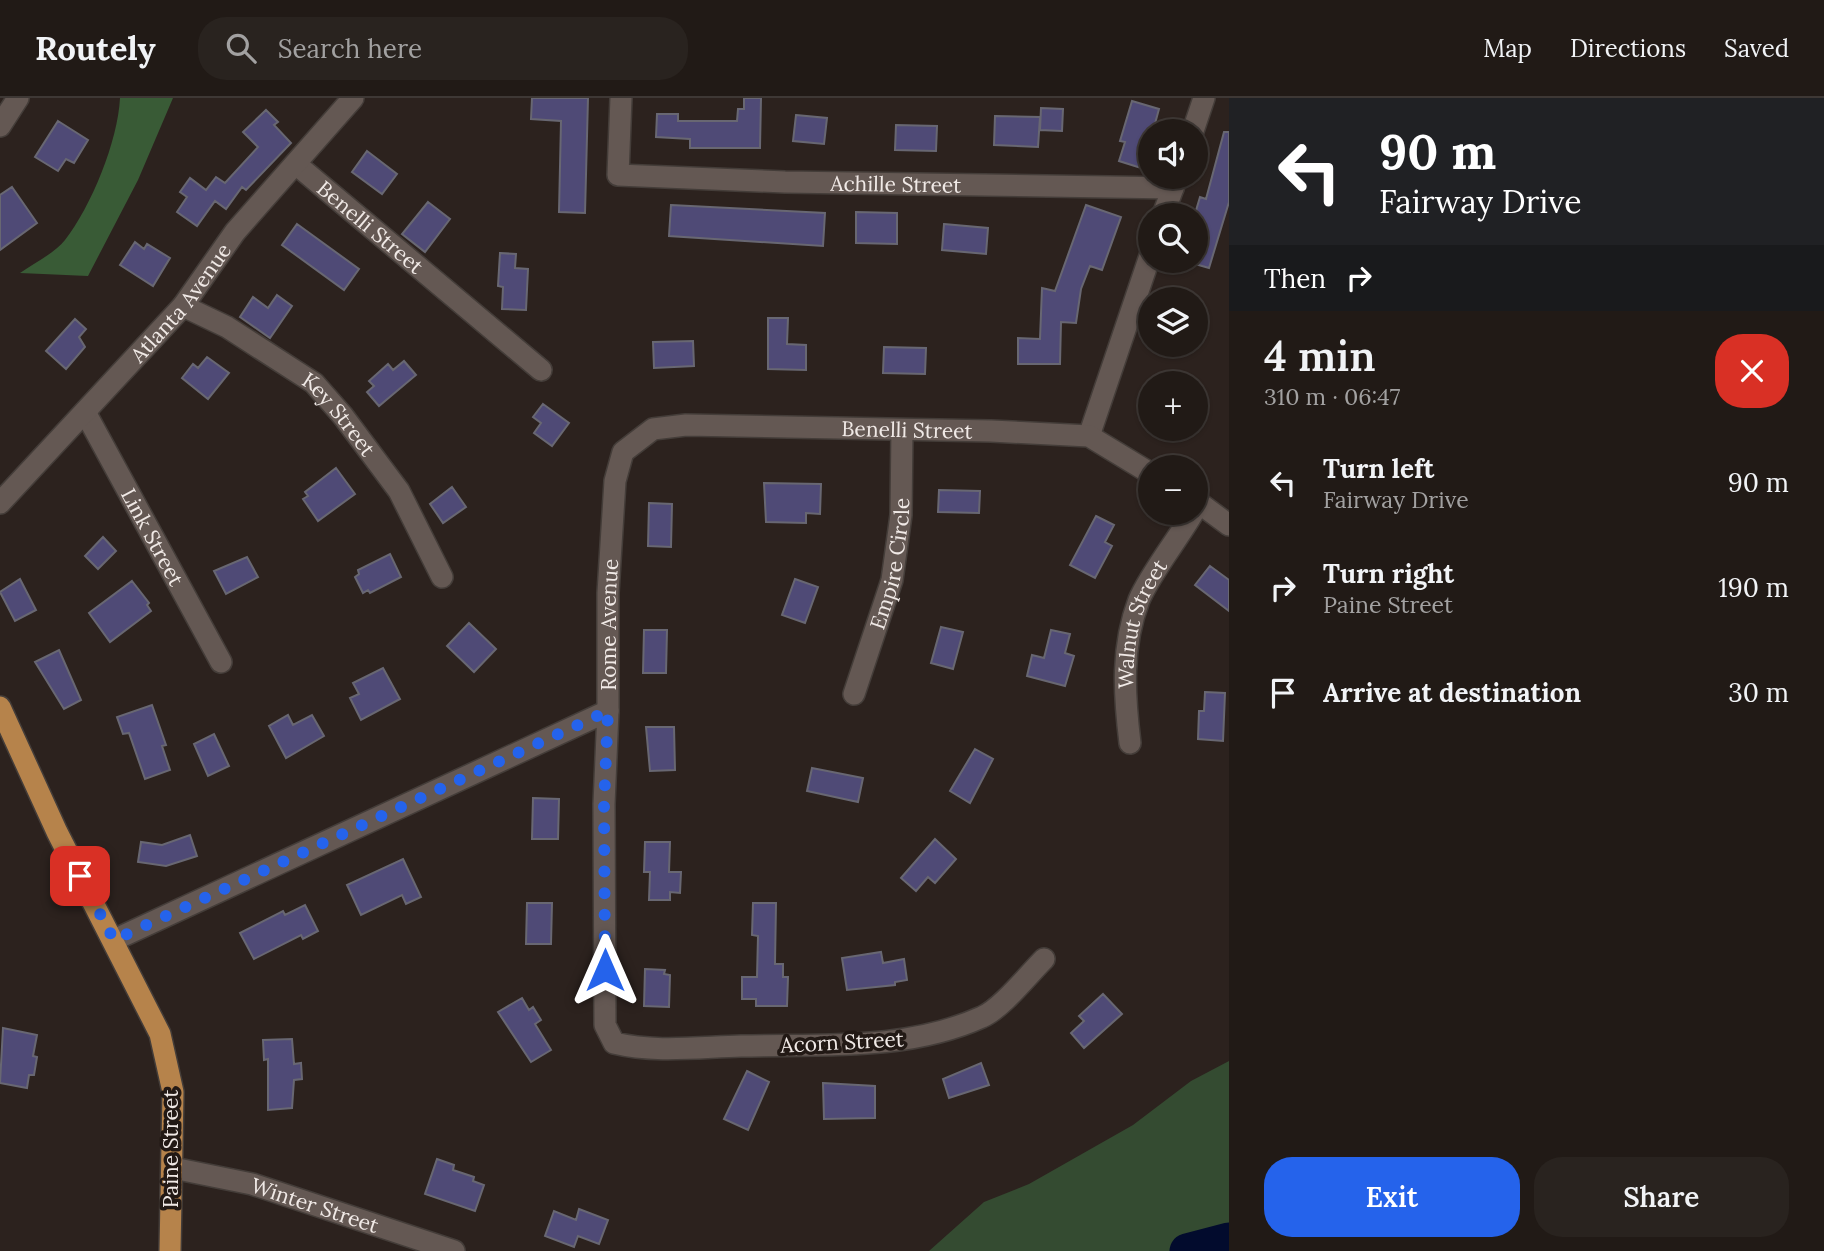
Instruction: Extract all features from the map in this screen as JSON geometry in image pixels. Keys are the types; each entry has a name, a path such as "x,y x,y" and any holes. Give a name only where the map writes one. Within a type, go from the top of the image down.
{"main road":[{"name":"Paine Street","path":"0,707 57,832 160,1034 173,1093 170,1251"}],"street":[{"path":"0,126 18,98"},
{"name":"Atlanta Avenue","path":"0,503 134,355 183,306 235,232 354,98"},
{"name":"Achille Street","path":"621,98 618,175 799,183 1138,182"},
{"path":"1197,119 1205,98"},
{"name":"Benelli Street","path":"297,165 541,370"},
{"path":"1088,436 1144,273"},
{"name":"Key Street","path":"183,306 227,327 314,383 343,416 399,491 442,578"},
{"name":"Link Street","path":"85,412 221,662"},
{"name":"Benelli Street","path":"653,429 687,425 1088,436 1138,466"},
{"name":"Rome Avenue","path":"614,1043 605,1026 604,804 608,711 608,593 615,481 623,453 653,429"},
{"name":"Empire Circle","path":"855,694 892,580 901,514 902,430"},
{"path":"1208,513 1229,525"},
{"name":"Walnut Street","path":"1130,743 1124,693 1126,646 1140,598 1184,525"},
{"path":"114,940 608,711"},
{"name":"Acorn Street","path":"614,1043 636,1049 716,1047 884,1042 934,1035 986,1016 1044,959"},
{"name":"Winter Street","path":"173,1168 252,1184 454,1251"}],"green space":[{"path":"120,98 173,98 138,180 88,276 20,273 61,245 75,226 102,173 114,134"},
{"path":"1229,1061 1229,1251 929,1251 984,1202 1029,1184 1133,1125 1191,1081"}],"building":[{"path":"532,98 588,98 585,213 559,212 561,121 531,119"},
{"path":"744,98 761,98 760,148 690,148 690,139 656,137 657,114 678,114 678,121 737,121 738,109 744,109"},
{"path":"1132,101 1159,109 1156,119 1138,119 1138,167 1119,161 1125,142 1120,141"},
{"path":"1041,108 1063,109 1062,131 1040,130"},
{"path":"266,110 278,122 274,125 291,143 246,190 242,187 226,209 215,201 197,226 177,212 187,197 180,192 190,178 206,190 216,177 225,183 258,147 243,132"},
{"path":"796,115 827,118 824,144 793,141"},
{"path":"995,116 1040,117 1038,147 994,145"},
{"path":"58,121 88,140 74,163 66,159 58,171 35,157"},
{"path":"896,125 937,126 936,151 895,150"},
{"path":"1224,132 1229,132 1229,202 1209,268 1208,203 1198,203 1200,197 1206,199"},
{"path":"367,151 397,174 382,194 352,172"},
{"path":"12,187 37,223 0,250 0,195"},
{"path":"428,202 450,219 425,252 402,234"},
{"path":"671,205 825,213 823,246 669,236"},
{"path":"1086,205 1121,217 1102,270 1090,266 1081,289 1076,323 1061,322 1060,364 1018,364 1018,338 1040,339 1042,288 1055,291"},
{"path":"856,212 897,213 897,244 856,243"},
{"path":"297,224 359,269 344,290 282,245"},
{"path":"944,224 988,228 986,254 942,250"},
{"path":"135,242 144,249 147,244 170,258 153,286 120,265"},
{"path":"500,253 516,254 515,268 528,269 526,310 502,309 503,287 498,286"},
{"path":"277,295 292,306 270,338 240,317 253,297 268,308"},
{"path":"768,318 788,318 787,344 806,345 806,370 768,369"},
{"path":"75,319 86,329 79,337 85,347 66,369 46,351"},
{"path":"693,341 694,366 654,368 653,342"},
{"path":"884,347 926,348 925,374 883,373"},
{"path":"207,357 229,373 208,399 182,378 193,364 198,368"},
{"path":"404,361 416,375 379,406 367,392 374,386 369,381 388,364 393,370"},
{"path":"543,404 569,423 552,446 534,433 541,423 533,417"},
{"path":"336,468 355,494 318,521 303,499 308,496 305,492"},
{"path":"764,483 821,484 820,514 806,513 806,523 766,522"},
{"path":"452,487 466,507 443,523 430,504"},
{"path":"939,490 980,491 979,513 938,512"},
{"path":"649,503 672,504 671,547 648,546"},
{"path":"1096,516 1114,525 1105,542 1112,546 1095,578 1070,565"},
{"path":"103,537 116,551 98,569 85,556"},
{"path":"390,554 401,577 370,593 368,590 363,593 355,577 359,574 358,570"},
{"path":"247,557 258,577 226,594 214,571"},
{"path":"1210,566 1229,580 1229,611 1195,585"},
{"path":"20,579 36,610 15,621 0,592"},
{"path":"795,579 818,587 805,623 782,615"},
{"path":"132,581 149,603 147,605 151,611 110,642 89,613"},
{"path":"469,623 496,649 474,672 447,646"},
{"path":"941,627 963,632 953,669 931,663"},
{"path":"644,630 667,630 666,673 643,673"},
{"path":"1051,630 1070,634 1065,653 1074,656 1065,686 1027,676 1032,655 1044,658"},
{"path":"59,650 81,700 64,709 35,662"},
{"path":"383,668 400,699 361,720 350,698 359,694 353,683"},
{"path":"1205,692 1225,693 1223,741 1198,739 1199,711 1204,711"},
{"path":"152,705 166,745 162,746 170,770 145,779 129,733 123,734 117,717"},
{"path":"288,715 293,725 312,715 324,736 286,758 269,726"},
{"path":"646,727 674,727 675,770 650,771"},
{"path":"214,734 229,766 208,776 194,744"},
{"path":"975,749 993,759 970,803 950,791"},
{"path":"812,768 863,778 858,802 807,791"},
{"path":"533,798 559,799 558,839 532,839"},
{"path":"190,835 197,856 166,866 138,862 141,842 162,845"},
{"path":"935,839 956,859 935,883 928,877 916,891 901,878"},
{"path":"645,842 670,842 669,872 681,872 680,893 670,892 670,900 649,900 650,872 644,872"},
{"path":"403,859 421,897 406,904 402,895 361,915 347,885"},
{"path":"527,903 552,903 551,944 526,944"},
{"path":"753,903 776,903 775,964 783,964 783,977 788,977 787,1006 756,1006 756,999 742,999 742,977 757,977 758,936 752,935"},
{"path":"305,905 318,931 303,939 301,935 254,959 240,933 283,911 285,915"},
{"path":"881,952 883,963 904,959 907,980 895,982 895,985 847,990 842,958"},
{"path":"645,969 665,970 664,974 670,975 669,1007 644,1006"},
{"path":"1103,994 1122,1014 1084,1048 1071,1033 1084,1021 1079,1016"},
{"path":"522,998 529,1010 533,1007 541,1020 535,1024 551,1050 531,1062 498,1012"},
{"path":"3,1028 37,1035 33,1056 37,1057 34,1075 29,1075 27,1088 0,1083"},
{"path":"292,1039 294,1064 301,1063 302,1079 294,1080 292,1108 268,1110 268,1059 264,1060 263,1040"},
{"path":"981,1063 989,1085 949,1098 943,1079"},
{"path":"747,1071 769,1082 748,1130 724,1119"},
{"path":"823,1083 875,1086 875,1118 824,1119"},
{"path":"437,1159 454,1165 453,1170 474,1177 473,1181 484,1185 475,1211 425,1194"},
{"path":"579,1209 608,1220 599,1244 578,1236 574,1247 545,1236 554,1211 576,1220"}],"waterway":[{"path":"1187,1251 1229,1240"}],"route":[{"path":"80,876 114,940 608,711 604,804 605,970"}]}
